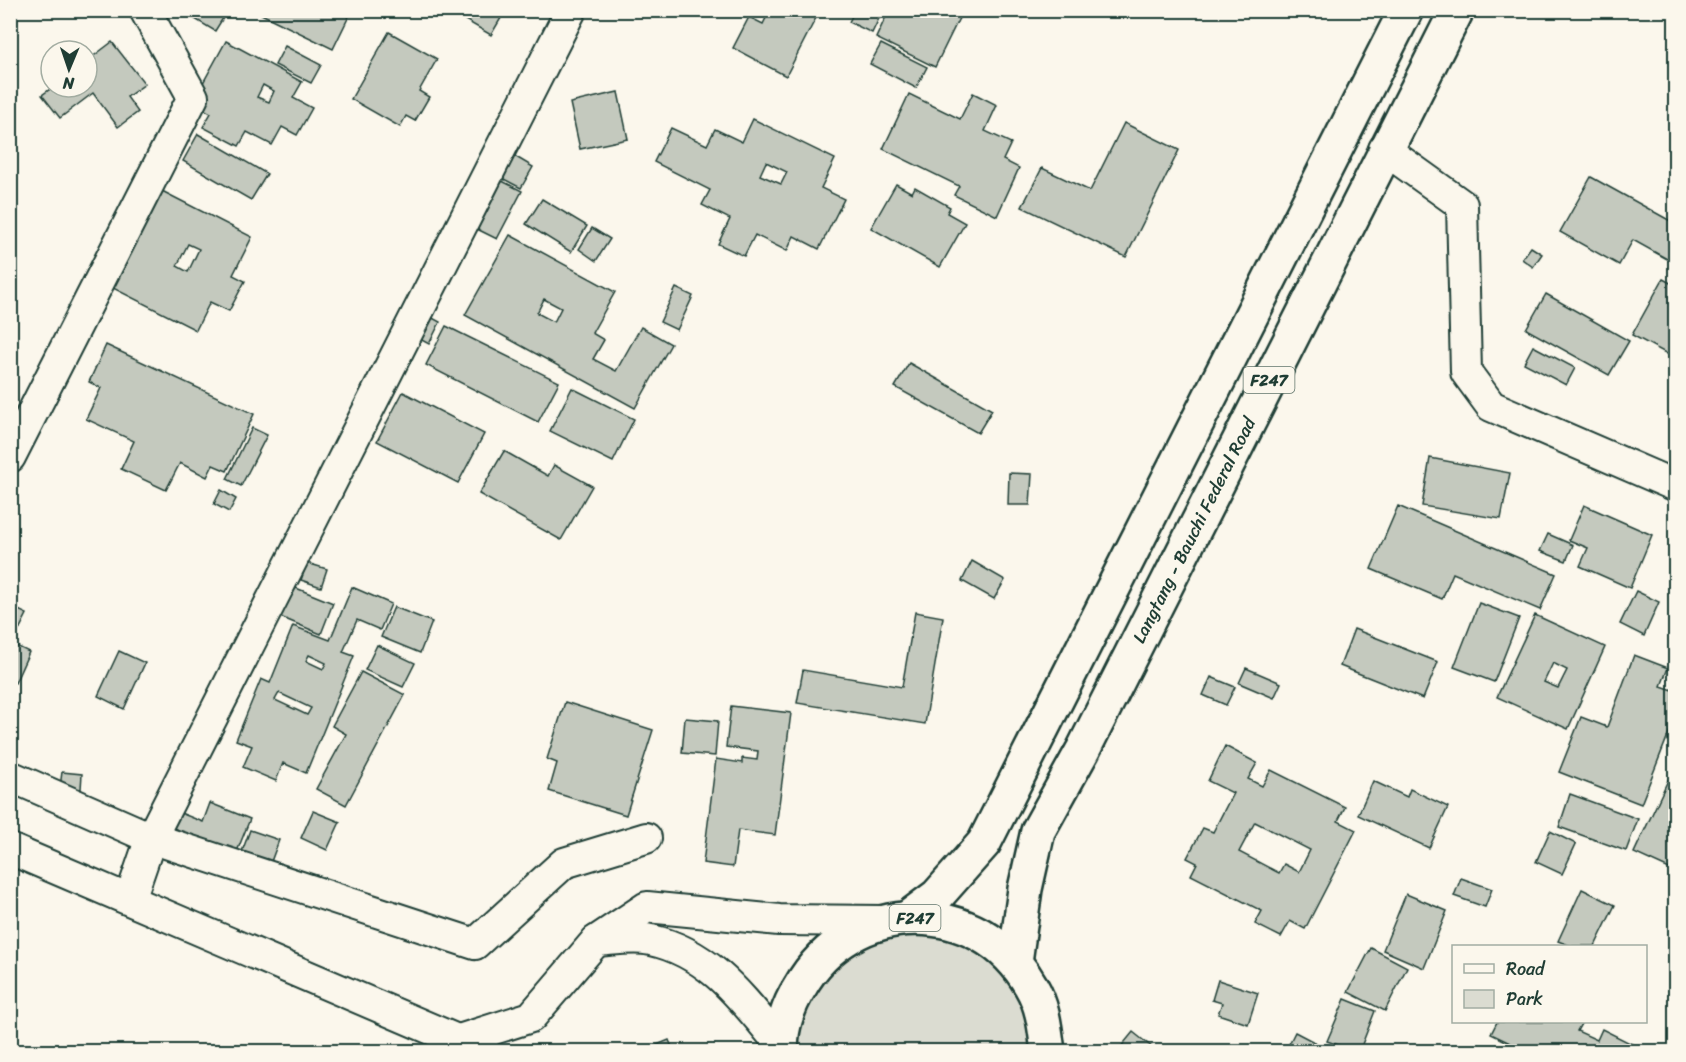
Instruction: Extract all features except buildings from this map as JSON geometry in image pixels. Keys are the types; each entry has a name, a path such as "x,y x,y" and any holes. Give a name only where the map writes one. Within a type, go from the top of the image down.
{"main road":[{"name":"F247","path":"782,1048 790,1003 812,966 844,937 896,919 938,896 984,843 1406,10"},
{"name":"Langtang - Bauchi Federal Road","path":"1015,963 1025,889 1038,831 1083,750 1384,149 1457,10"},
{"name":"F247","path":"896,919 948,921 985,937 1015,963 1031,986 1043,1012 1047,1052"}],"street":[{"path":"10,457 193,97 145,10"},
{"path":"130,899 151,838 571,10"},
{"path":"1384,149 1462,205 1466,372 1491,406 1676,486"},
{"path":"10,776 151,838 475,944 564,863 646,838"},
{"path":"10,849 472,1046 531,1017 596,941 647,907 779,920 896,919"},
{"path":"596,941 650,939 688,953 725,979 782,1048"}],"green space":[{"path":"902,931 941,933 976,947 1006,972 1026,1005 1033,1052 798,1052 802,1018 808,1002 816,986 837,959 866,941"}]}
